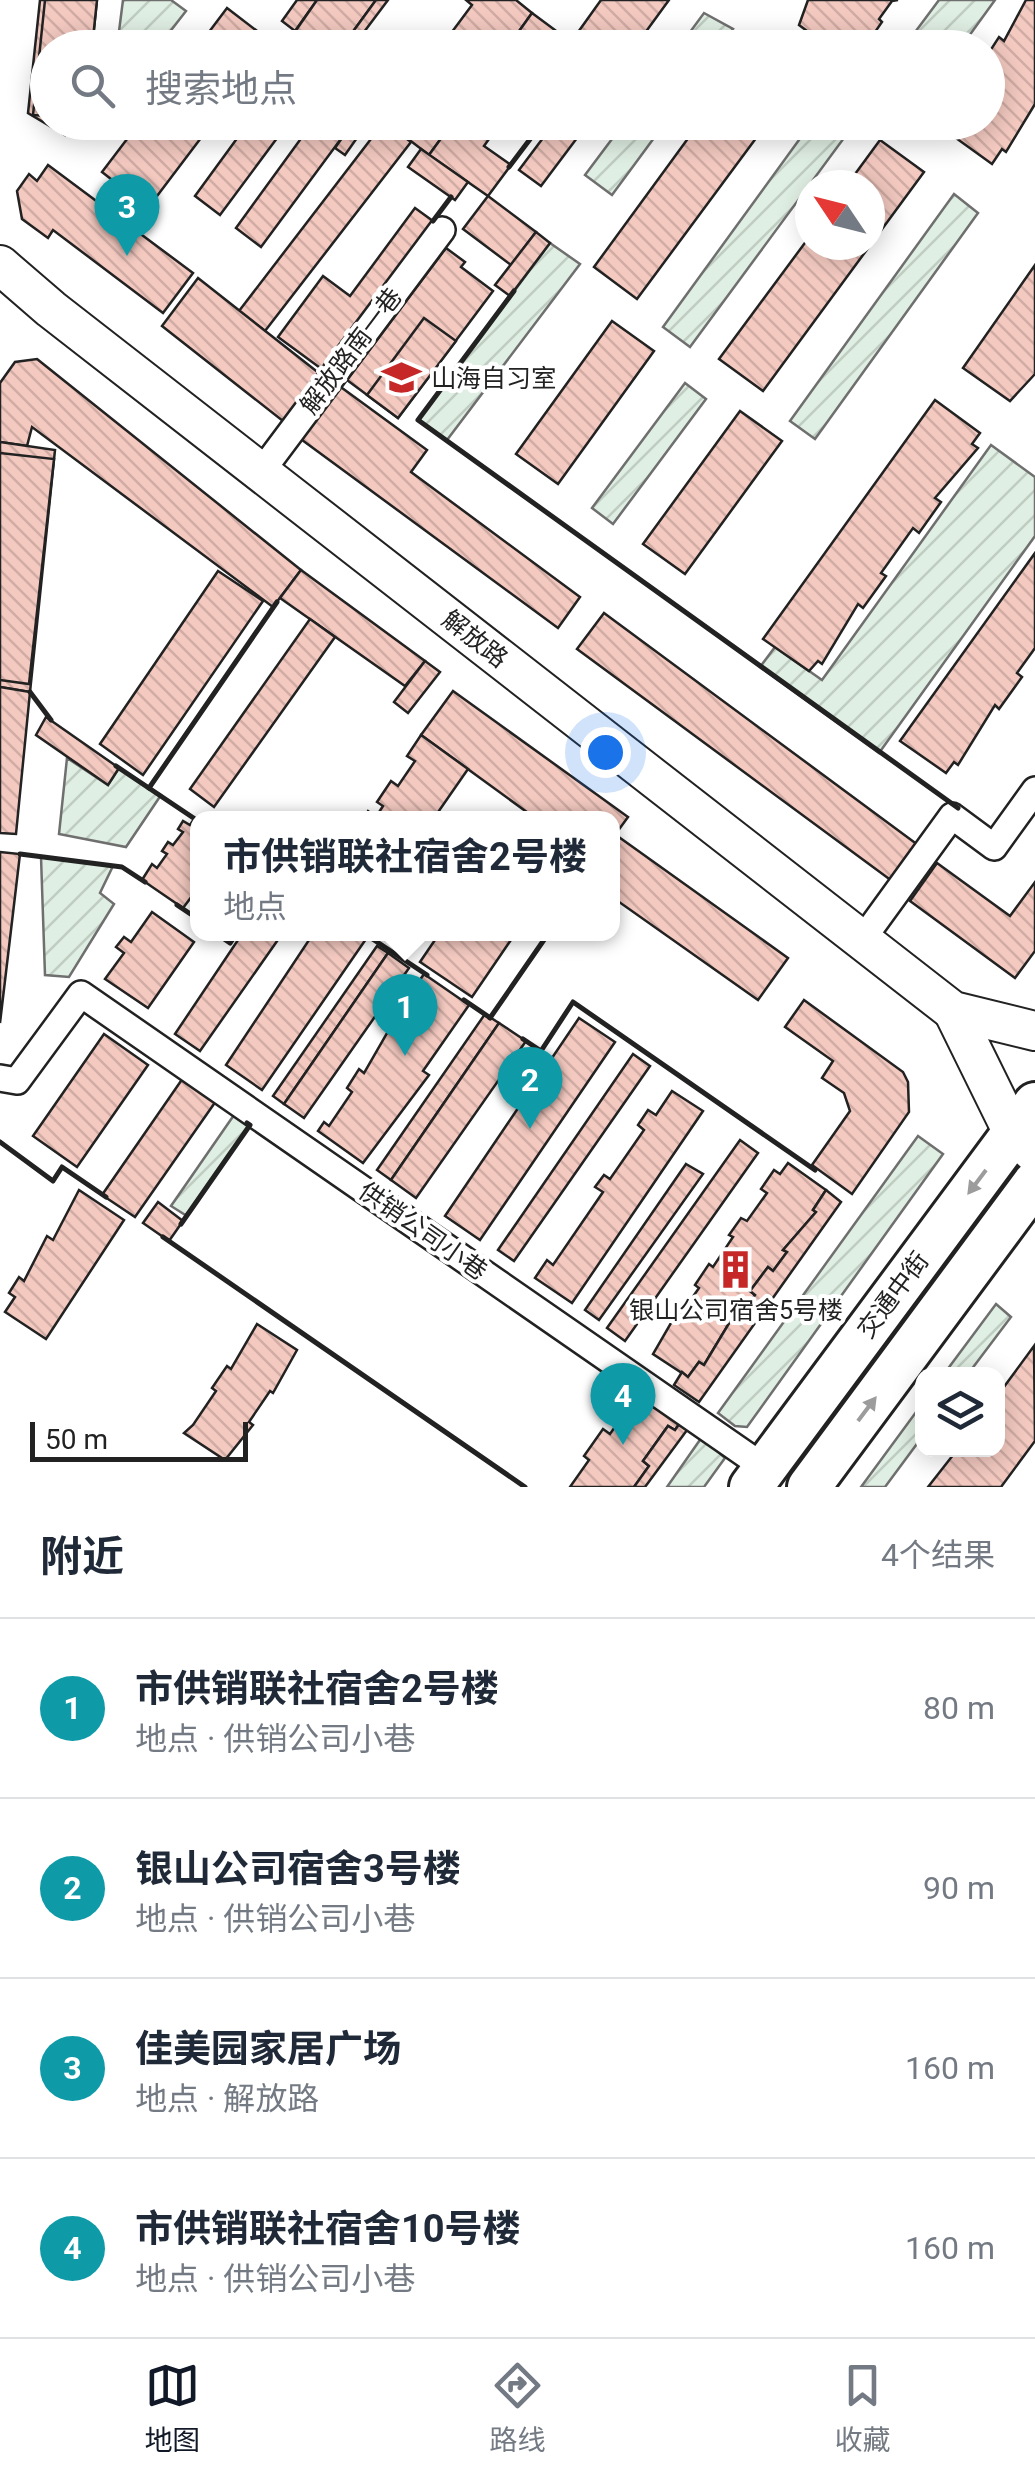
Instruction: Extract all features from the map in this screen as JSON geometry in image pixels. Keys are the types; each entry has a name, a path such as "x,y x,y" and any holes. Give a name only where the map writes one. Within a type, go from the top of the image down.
{"main road":[{"name":"交通中街","path":"758,1478 1028,1130"},
{"name":"交通中街","path":"809,1487 1035,1182"}],"street":[{"name":"解放路南一巷","path":"260,472 442,230"},
{"path":"0,238 19,290"},
{"name":"解放路","path":"19,290 260,472 953,1011 1028,1130"},
{"path":"862,940 952,816 994,846 1035,790"},
{"name":"供销公司小巷","path":"0,1078 17,1081 81,994 758,1478"},
{"name":"解放路","path":"953,1011 1035,1031"}],"green space":[{"path":"123,0 171,0 186,11 171,30 119,30"},
{"path":"939,0 995,0 973,30 917,30"},
{"path":"704,13 733,29 732,30 692,30"},
{"path":"611,140 652,140 612,195 585,175"},
{"path":"799,140 842,140 820,170 795,170 795,204 690,347 663,327"},
{"path":"954,194 978,213 815,439 790,421"},
{"path":"550,243 580,264 447,440 418,420"},
{"path":"685,383 706,399 613,524 592,508"},
{"path":"991,445 1035,477 1035,536 879,753 760,667 775,647 822,680"},
{"path":"67,758 108,785 119,768 161,795 126,847 59,834"},
{"path":"41,857 113,866 100,893 114,904 69,977 45,975"},
{"path":"234,1115 250,1125 187,1216 171,1206"},
{"path":"918,1136 943,1154 747,1427 735,1426 718,1413"},
{"path":"996,1304 1011,1317 973,1367 949,1367"},
{"path":"915,1414 915,1446 885,1487 861,1487"},
{"path":"702,1437 725,1458 704,1487 667,1487"}],"building":[{"path":"40,0 97,0 94,30 37,30"},
{"path":"45,0 97,0 94,30 42,30"},
{"path":"297,0 317,0 296,30 282,21"},
{"path":"317,0 376,0 354,30 296,30"},
{"path":"376,0 388,0 366,30 354,30"},
{"path":"466,0 516,0 532,13 520,30 453,30 472,5"},
{"path":"601,0 669,0 647,30 580,30"},
{"path":"808,0 898,0 892,1 879,19 882,22 876,30 806,30 799,25"},
{"path":"1026,0 1035,0 1035,104 1006,152 1002,149 992,164 959,140 1005,140 1005,39"},
{"path":"227,8 256,30 210,30"},
{"path":"532,13 555,30 520,30"},
{"path":"126,140 199,140 148,208 102,172"},
{"path":"236,140 276,140 220,215 195,196"},
{"path":"300,140 340,140 261,247 236,228"},
{"path":"341,140 356,140 345,155 335,148"},
{"path":"370,140 411,142 265,331 239,311"},
{"path":"409,140 440,140 429,155"},
{"path":"440,140 488,140 484,146 511,165 488,196 429,155"},
{"path":"542,140 576,140 541,186 519,170"},
{"path":"687,140 755,140 637,299 594,267"},
{"path":"880,140 924,172 885,225 885,170 858,170"},
{"path":"421,149 468,182 455,200 408,167"},
{"path":"48,165 193,273 163,313 53,230 48,238 22,219 17,191 29,174 37,181"},
{"path":"488,196 536,232 511,265 463,229"},
{"path":"415,208 433,221 323,370 278,337 323,276 350,296"},
{"path":"536,232 550,243 510,296 495,285"},
{"path":"446,248 465,262 461,267 493,291 398,418 347,380"},
{"path":"795,256 795,260 859,260 763,391 719,359"},
{"path":"1035,265 1035,374 1010,401 963,368"},
{"path":"198,278 320,374 283,421 162,326"},
{"path":"424,318 456,341 398,418 367,395"},
{"path":"612,321 654,351 558,484 516,454"},
{"path":"37,359 301,570 273,607 32,427 27,446 0,442 0,383 15,362"},
{"path":"338,385 427,450 411,472 580,597 558,628 298,437"},
{"path":"935,400 980,433 972,444 978,448 935,498 941,502 919,533 913,528 881,573 886,576 863,608 858,604 822,664 818,661 809,671 763,639"},
{"path":"740,411 782,441 685,574 643,544"},
{"path":"0,442 55,450 30,692 0,687"},
{"path":"0,453 54,459 29,684 0,680"},
{"path":"1035,553 1035,648 1017,673 1022,677 999,709 995,705 958,765 954,762 946,773 900,741"},
{"path":"301,570 425,661 405,686 280,598"},
{"path":"218,571 263,601 143,775 100,744"},
{"path":"604,613 918,845 892,881 577,649"},
{"path":"310,619 335,637 214,807 190,789"},
{"path":"425,661 440,672 408,713 394,702"},
{"path":"0,687 30,692 16,834 0,833"},
{"path":"453,691 620,811 525,811 421,735"},
{"path":"46,717 119,768 108,785 36,735"},
{"path":"421,735 468,769 439,811 380,811 383,806 377,802 391,781 398,786 415,761 407,756"},
{"path":"620,811 628,817 620,828"},
{"path":"183,821 190,825 190,899 183,908 142,880 152,864 157,868 167,854 162,851 168,842 173,845 183,832 178,829"},
{"path":"620,838 788,958 758,1000 620,903"},
{"path":"0,852 20,854 0,1023"},
{"path":"937,863 1010,916 1035,882 1035,951 1015,978 910,901"},
{"path":"152,912 194,942 148,1008 105,979 124,953 116,947 124,937 131,942"},
{"path":"237,941 277,941 200,1051 175,1034"},
{"path":"308,941 365,941 262,1090 226,1065"},
{"path":"434,941 510,941 472,997 420,962"},
{"path":"377,946 388,953 284,1104 273,1096"},
{"path":"388,953 409,968 304,1118 284,1104"},
{"path":"424,974 469,1005 423,1071 429,1075 363,1163 318,1131 324,1122 329,1126 352,1092 347,1088 359,1069 364,1073 398,1014 403,1018 419,994 413,990"},
{"path":"804,1000 903,1072 908,1082 909,1112 852,1194 812,1165 850,1111 844,1093 822,1078 833,1061 785,1027"},
{"path":"485,1014 499,1023 391,1180 377,1170"},
{"path":"579,1018 615,1042 480,1240 445,1216"},
{"path":"499,1023 526,1041 416,1198 391,1180"},
{"path":"104,1034 148,1065 77,1167 33,1136"},
{"path":"633,1054 650,1066 514,1261 498,1250"},
{"path":"183,1078 216,1101 135,1217 102,1195"},
{"path":"672,1091 703,1111 572,1303 535,1278 547,1260 553,1265 603,1192 595,1187 604,1175 610,1179 644,1130 638,1125 648,1110 656,1115"},
{"path":"740,1140 758,1153 625,1341 607,1328"},
{"name":"银山公司宿舍5号楼","path":"788,1163 826,1190 813,1210 816,1212 783,1250 787,1252 773,1271 768,1267 750,1291 755,1295 739,1318 734,1315 704,1365 699,1362 688,1377 653,1354 675,1316 678,1318 699,1288 695,1285 709,1264 713,1267 733,1237 729,1235 741,1218 747,1221 767,1193 761,1189 774,1170 780,1174"},
{"path":"686,1164 703,1174 599,1320 585,1310"},
{"path":"79,1190 124,1220 46,1339 5,1312 15,1297 9,1293 19,1277 24,1281 47,1236 53,1240"},
{"path":"826,1190 841,1202 699,1402 674,1385 682,1372 688,1377 699,1362 704,1365 734,1315 739,1318 755,1295 750,1291 768,1267 773,1271 787,1252 783,1250 816,1212 813,1210"},
{"path":"158,1202 183,1221 169,1241 143,1223"},
{"path":"257,1324 297,1350 273,1393 270,1391 249,1422 253,1425 225,1460 184,1433 216,1391 212,1388 227,1366 231,1369"},
{"path":"1034,1346 1035,1441 1001,1487 928,1487 952,1457 1005,1457 1005,1385"},
{"path":"634,1387 682,1420 675,1430 668,1426 643,1461 649,1466 634,1487 570,1487 589,1460 584,1456 603,1429 610,1434 633,1401 628,1397"},
{"path":"682,1420 690,1426 645,1487 634,1487 649,1466 643,1461 668,1426 675,1430"}],"wall":[{"path":"509,167 529,140"},
{"path":"433,221 451,197"},
{"path":"514,291 418,420 958,808"},
{"path":"149,788 277,602"},
{"path":"30,692 51,720"},
{"path":"116,766 190,816"},
{"path":"20,854 122,867 145,882"},
{"path":"177,905 190,914"},
{"path":"227,941 231,941"},
{"path":"376,941 427,975"},
{"path":"490,1018 543,941"},
{"path":"464,1000 489,1017"},
{"path":"523,1039 541,1051 573,1002 815,1170"},
{"path":"181,1224 250,1125 247,1123"},
{"path":"0,1142 53,1181 62,1167 106,1197"},
{"path":"163,1237 525,1487"}],"place":[{"name":"佳美园家居广场","path":"127,256"},
{"name":"山海自习室","path":"401,378"},
{"name":"市供销联社宿舍2号楼","path":"405,1056"},
{"name":"银山公司宿舍3号楼","path":"530,1129"},
{"name":"银山公司宿舍5号楼","path":"736,1269"},
{"name":"市供销联社宿舍10号楼","path":"623,1445"}]}
